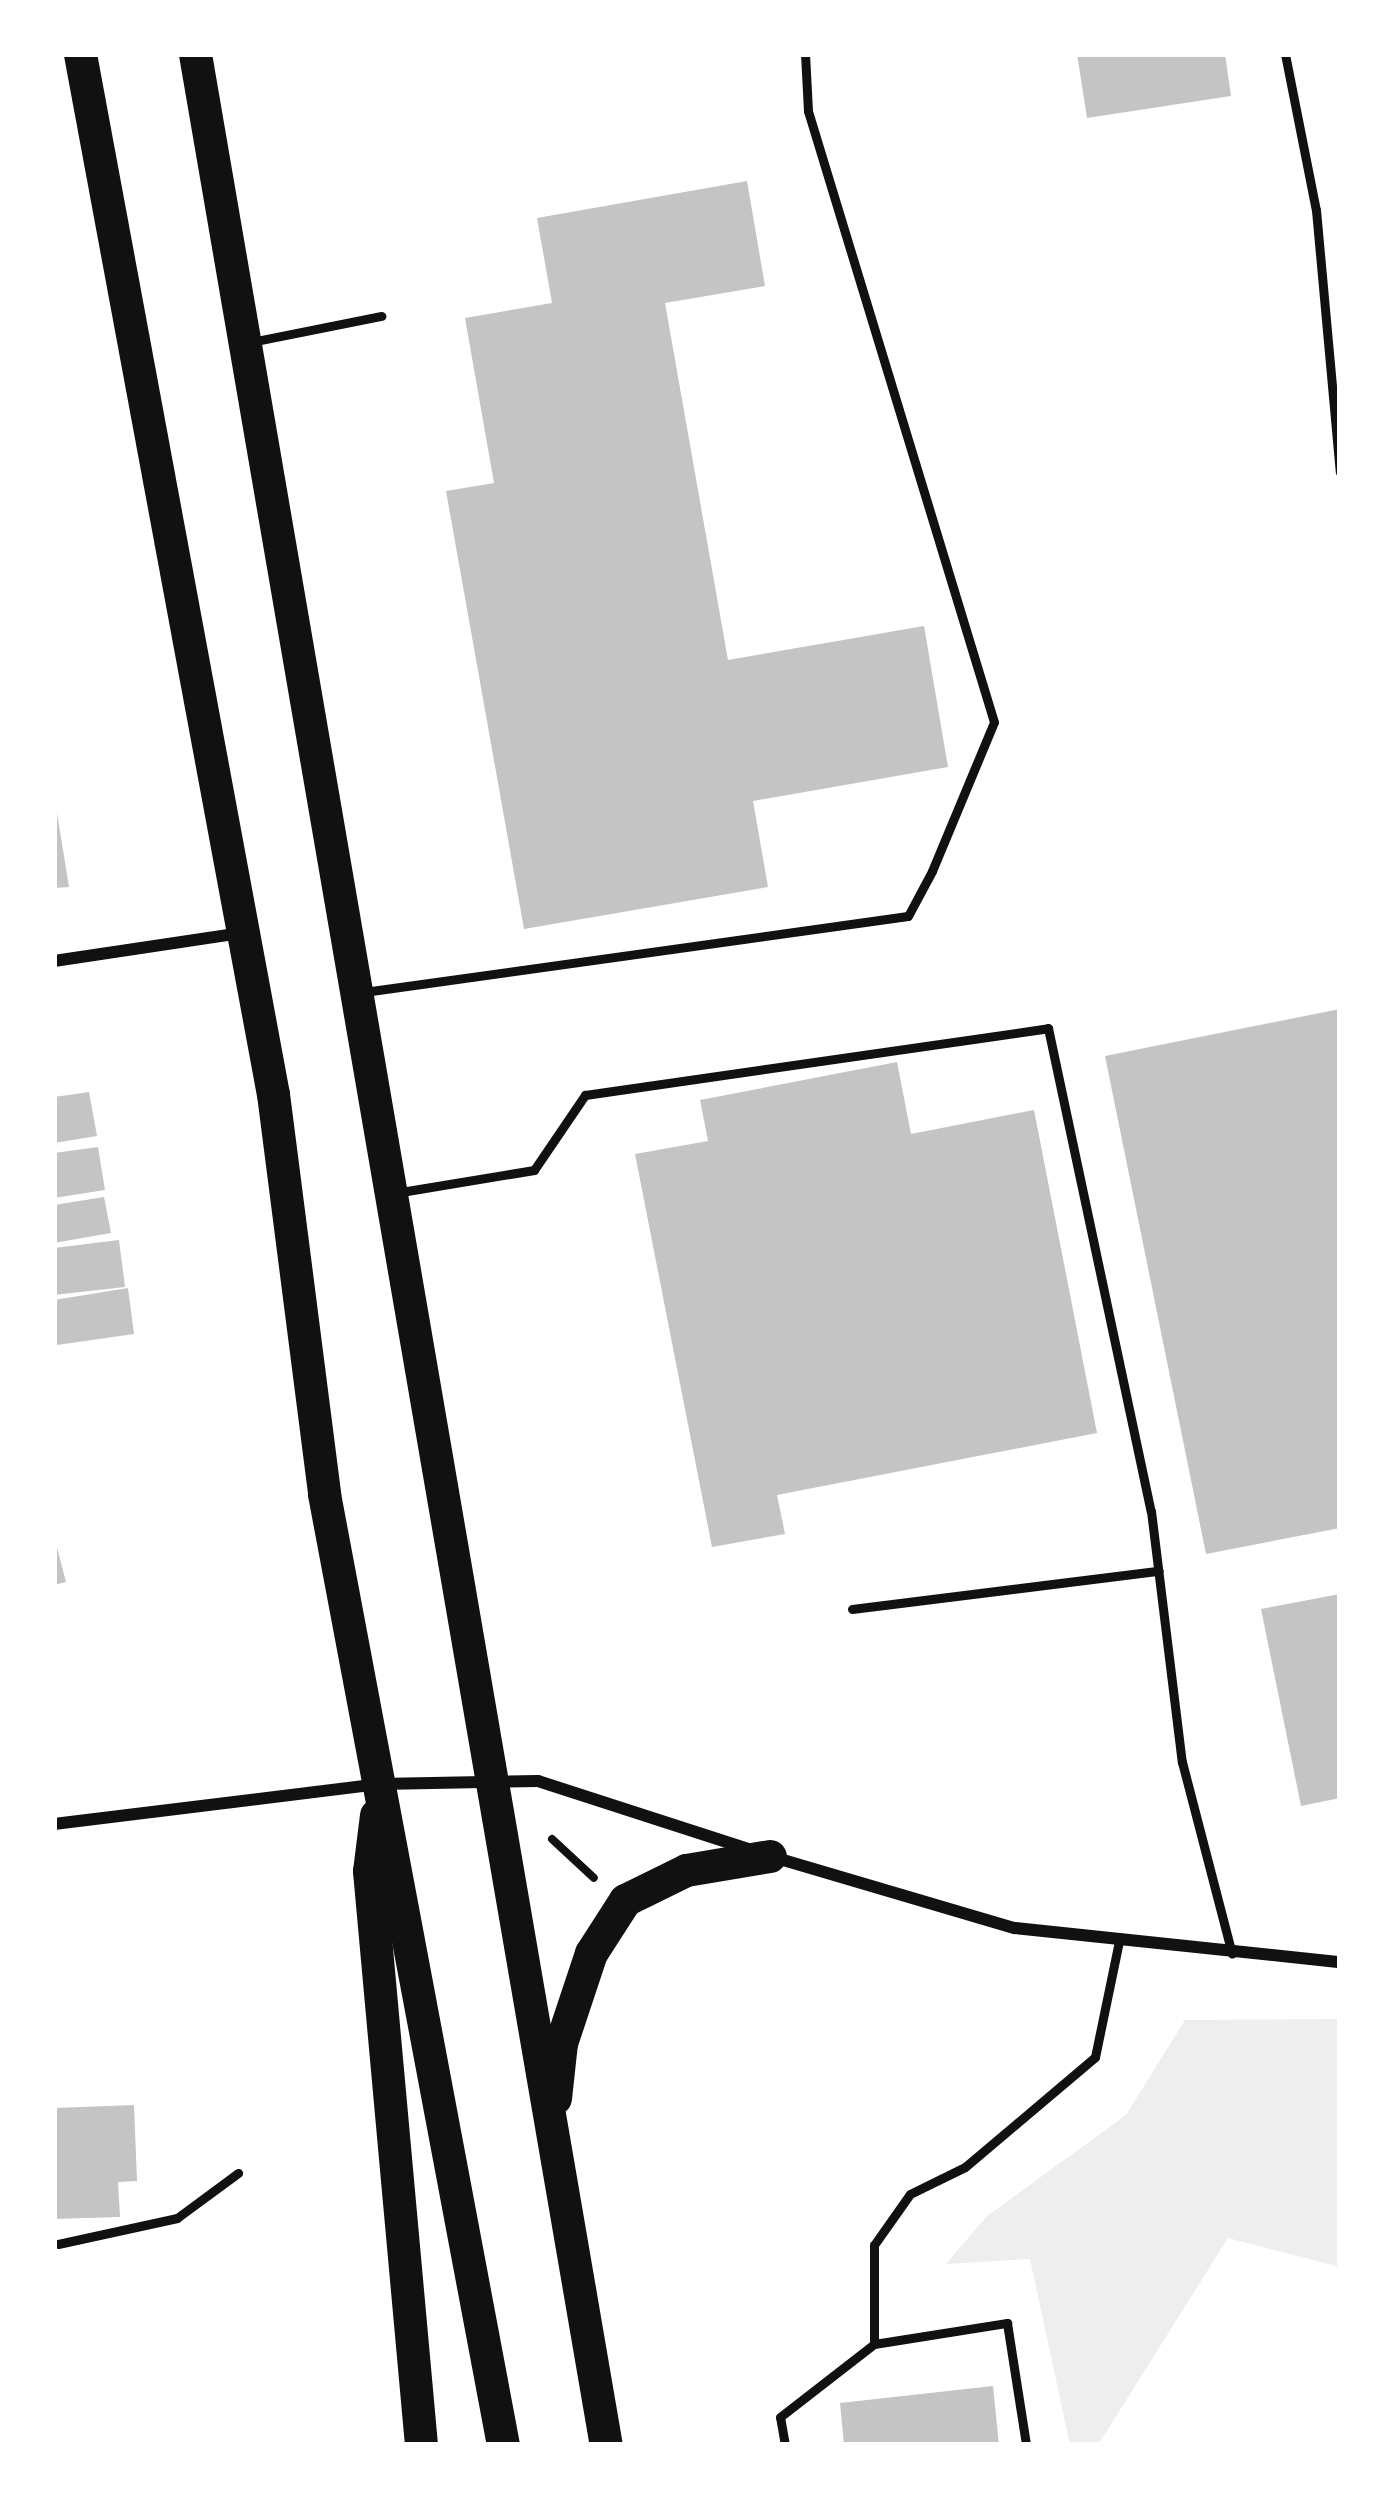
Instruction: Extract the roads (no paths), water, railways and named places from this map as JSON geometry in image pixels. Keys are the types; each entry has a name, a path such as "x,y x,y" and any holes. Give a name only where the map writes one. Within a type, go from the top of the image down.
{"highway":[{"path":"80,54 273,1094 324,1494 503,2445"},
{"path":"195,54 394,1193 488,1784 610,2445"},
{"path":"380,1784 369,1871 421,2445"},
{"path":"550,2136 561,2043 591,1953 625,1900 686,1870 770,1856"}],"street":[{"path":"54,962 243,932"},
{"path":"54,1824 380,1784 538,1781 1015,1928 1340,1962"}],"lane":[{"path":"358,993 908,916 932,871 994,722 808,111 805,54"},
{"path":"1285,54 1316,209 1340,472"},
{"path":"245,343 381,316"},
{"path":"394,1193 534,1170 585,1095 1048,1028 1159,1571 1182,1762 1232,1954"},
{"path":"852,1609 1159,1571"},
{"path":"874,2344 874,2245 910,2194 965,2167 1095,2057 1120,1941"},
{"path":"58,2244 176,2218 238,2173"},
{"path":"784,2445 780,2417 874,2344 1007,2323 1026,2445"}]}
